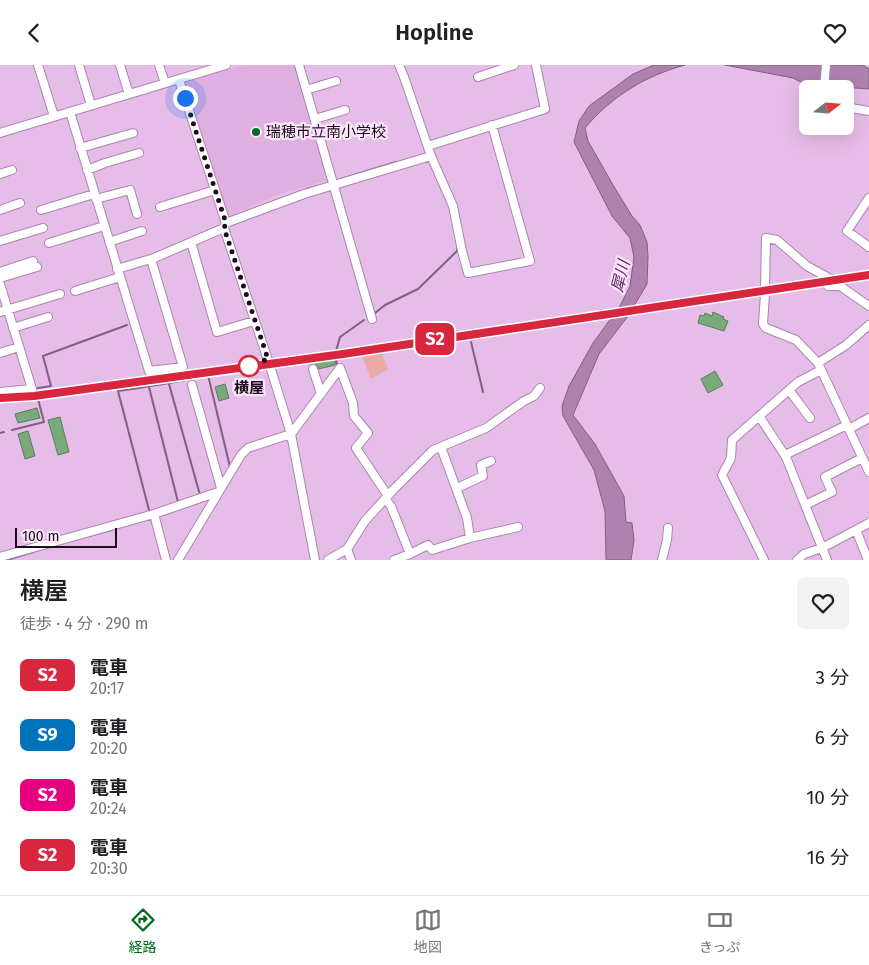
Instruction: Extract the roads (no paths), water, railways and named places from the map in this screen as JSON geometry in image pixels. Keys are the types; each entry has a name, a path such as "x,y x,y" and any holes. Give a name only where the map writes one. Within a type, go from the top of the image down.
{"street":[{"path":"38,65 54,116"},
{"path":"79,65 91,105"},
{"path":"120,65 129,94"},
{"path":"159,65 165,83"},
{"path":"0,133 226,65"},
{"path":"299,65 372,319"},
{"path":"398,65 431,156 453,206 468,273 530,261 492,125"},
{"path":"478,77 514,65"},
{"path":"428,146 545,109 536,65"},
{"path":"825,80 826,65"},
{"path":"179,79 291,434 316,560"},
{"path":"306,90 336,81"},
{"path":"854,108 869,111"},
{"path":"315,119 345,110"},
{"path":"70,112 149,371 183,367 151,259"},
{"path":"80,148 133,133"},
{"path":"87,170 139,153"},
{"path":"75,291 191,242 225,225 333,184 431,156"},
{"path":"0,174 12,170"},
{"path":"41,210 95,196 130,190 137,214"},
{"path":"160,207 215,190"},
{"path":"869,198 847,231 869,247"},
{"path":"0,209 20,203"},
{"path":"49,243 104,225"},
{"path":"0,241 43,228"},
{"path":"109,242 142,231"},
{"path":"827,277 807,266 777,240 766,238 763,324 766,328 796,340 819,367 868,469"},
{"path":"191,242 217,332 254,321"},
{"path":"0,271 35,264 0,278"},
{"path":"0,284 4,310 14,331 32,389 0,392"},
{"path":"828,286 840,286 869,306"},
{"path":"4,310 60,294"},
{"path":"14,331 48,320"},
{"path":"764,560 722,475 732,458 732,440 798,382 869,325"},
{"path":"0,353 19,347"},
{"path":"178,560 242,455 248,448 291,434 340,368 354,403 354,415 368,433 356,448 392,505 410,553"},
{"path":"313,369 321,394"},
{"path":"192,385 220,490"},
{"path":"328,560 347,549 365,521 433,450 486,428 534,396 540,388"},
{"path":"789,390 810,418"},
{"path":"759,416 785,455 827,560"},
{"path":"785,455 869,419"},
{"path":"441,447 467,518 470,538"},
{"path":"805,505 832,491 826,477 862,458"},
{"path":"457,488 483,476 481,465 491,461"},
{"path":"0,557 154,514 220,490"},
{"path":"154,514 166,560"},
{"path":"797,560 804,554 822,548 869,523"},
{"path":"394,560 428,545 432,550 470,538 518,527"},
{"path":"662,560 668,528"},
{"path":"856,530 868,560"},
{"path":"347,549 351,560"}],"waterway":[{"path":"341,179 396,162"},
{"path":"306,189 318,186"},
{"path":"231,217 302,191"},
{"path":"152,255 219,226"},
{"path":"375,313 385,305 418,289 457,251 457,243"},
{"path":"337,367 336,351 340,337 364,320"},
{"path":"38,388 51,386 43,356 127,325"},
{"path":"471,342 483,392"},
{"path":"272,366 336,357"},
{"path":"149,510 118,391 266,367"},
{"path":"208,375 230,467"},
{"path":"169,384 200,495"},
{"path":"149,387 178,502"},
{"path":"12,430 44,422 38,399"},
{"path":"0,433 4,432"},
{"path":"73,540 112,530"},
{"path":"7,560 33,552"}],"railway":[{"path":"0,398 34,396 343,354 869,275"}],"train":[{"name":"S2","path":"0,398 34,396 343,354 869,275"}],"place":[{"name":"瑞穂市立南小学校","path":"256,132"},
{"name":"横屋","path":"249,366"}],"water label":[{"name":"犀川","path":"620,276"}]}
